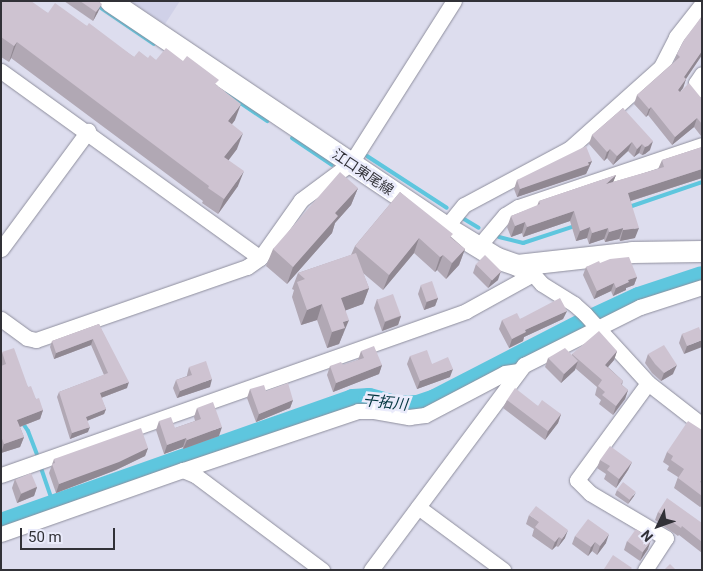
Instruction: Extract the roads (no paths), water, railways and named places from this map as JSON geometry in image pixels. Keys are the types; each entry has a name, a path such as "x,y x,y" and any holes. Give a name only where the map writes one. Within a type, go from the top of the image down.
{"main road":[{"name":"江口東尾線","path":"110,1 351,164 446,227 497,258 531,269 616,253 702,251"}],"street":[{"path":"1,319 26,338 36,340 247,267 260,258 301,200 351,164 454,1"},
{"path":"446,227 464,205 569,149 661,67 676,37 702,4"},
{"path":"1,71 88,131 260,258"},
{"path":"702,74 696,83 702,90"},
{"path":"1,250 88,131"},
{"path":"478,247 505,214 518,207 702,145"},
{"path":"1,475 466,310 531,269 542,284 568,300 585,314 648,383 702,425"},
{"path":"371,570 517,371 524,365 640,307 702,287"},
{"path":"1,534 358,411 374,411 409,417 425,415 506,373 517,371"},
{"path":"645,570 666,538 590,493 577,480 648,383"},
{"path":"183,470 195,476 322,570"},
{"path":"418,507 503,570"}],"waterway":[{"path":"91,1 154,44"},
{"path":"226,93 267,121"},
{"path":"292,138 332,165"},
{"path":"367,156 447,208"},
{"path":"629,207 702,182"},
{"path":"464,219 479,228"},
{"path":"499,237 523,243 575,226"},
{"name":"干拓川","path":"1,524 353,400 369,399 398,407 418,406 435,400 587,322 639,298 702,277"},
{"path":"22,422 28,431 37,455"},
{"path":"41,468 54,506"}]}
